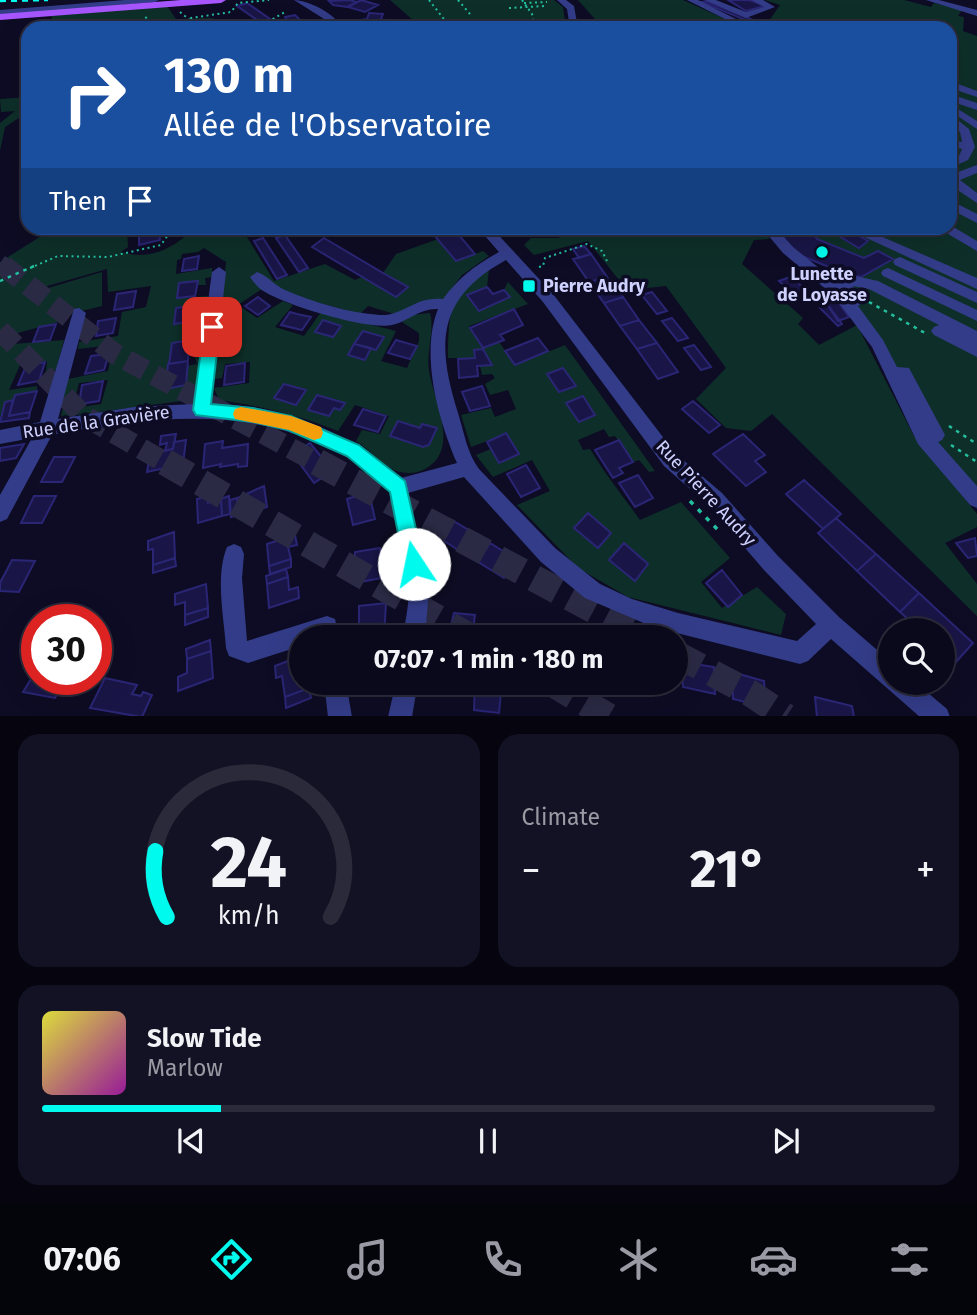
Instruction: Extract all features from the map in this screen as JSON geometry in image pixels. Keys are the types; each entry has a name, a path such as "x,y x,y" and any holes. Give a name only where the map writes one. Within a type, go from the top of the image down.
{"main road":[{"path":"0,15 145,2 221,0"}],"street":[{"path":"145,2 155,0"},
{"path":"298,0 333,21"},
{"path":"561,0 572,8 573,21"},
{"path":"691,0 735,21"},
{"path":"709,0 746,15 771,7 756,0"},
{"path":"930,0 977,13"},
{"path":"957,76 977,83"},
{"path":"965,104 977,108"},
{"path":"965,104 977,127"},
{"path":"957,162 964,158 969,147 965,131 965,104"},
{"path":"957,144 969,147"},
{"path":"957,177 977,169"},
{"path":"957,184 973,194"},
{"path":"957,207 977,219"},
{"path":"957,227 977,239"},
{"name":"Rue Pierre Audry","path":"491,235 548,298 670,460 715,499 771,563 831,625 878,666"},
{"path":"775,235 788,250 839,292 878,344 924,439 977,499"},
{"path":"864,235 889,273 977,316"},
{"path":"957,235 977,247"},
{"path":"508,253 486,262 460,284 445,304 437,340 438,382 468,468 554,564 609,600 661,618 800,653 831,625"},
{"path":"202,410 219,272"},
{"path":"889,273 977,298"},
{"path":"889,273 977,306"},
{"path":"889,273 876,297 975,341"},
{"path":"936,435 887,344 846,286 846,279 889,273 977,284"},
{"path":"257,277 271,289 293,298 373,321 400,316 424,302 445,304"},
{"path":"0,513 47,428 79,313"},
{"name":"Rue de la Gravière","path":"0,437 134,414 202,410 253,415 291,423 353,451 398,487"},
{"path":"415,625 419,590 398,487 468,468"},
{"path":"234,554 232,578 237,648 248,652 289,639"},
{"path":"337,695 340,716"},
{"path":"400,716 404,695"},
{"path":"913,695 939,716"}],"path":[{"path":"191,21 191,18 231,12 238,3 270,0"},
{"path":"429,0 445,21"},
{"path":"458,0 470,14"},
{"path":"522,0 534,21"},
{"path":"524,3 547,2"},
{"path":"509,8 545,6"},
{"path":"271,21 285,12"},
{"path":"0,281 58,256 108,257 161,245 168,235"},
{"path":"539,267 543,266 545,258 587,244 602,251 607,261"},
{"path":"846,279 861,297 930,336"},
{"path":"936,435 977,462"}],"green space":[{"path":"390,0 554,0 563,7 565,21 414,21"},
{"path":"578,0 683,0 730,21 597,21"},
{"path":"765,0 904,0 931,7 934,3 962,10 958,16 964,17 963,31 977,36 977,490 930,436 882,344 836,279 840,272 795,253 781,235 957,235 957,21 769,21 780,5"},
{"path":"167,6 176,19 210,18 227,21 53,21 51,16"},
{"path":"21,98 21,118 5,127 0,151 0,123 15,111 1,112 0,99"},
{"path":"43,235 127,235 128,247 121,252 140,255 172,246 187,235 250,235 247,237 274,281 325,264 355,280 362,277 396,297 407,287 383,273 396,254 438,239 456,261 483,251 489,256 462,275 443,300 419,303 398,315 368,306 360,314 297,297 269,284 238,305 257,318 283,301 293,305 275,327 304,336 321,312 396,331 381,361 407,368 419,341 419,333 402,322 411,315 430,313 432,327 429,371 442,424 442,450 436,461 414,473 394,470 356,441 362,430 380,434 389,416 355,405 338,431 279,412 219,400 214,388 249,383 250,362 225,364 222,378 215,379 226,262 204,248 198,252 182,254 181,259 177,260 176,274 212,268 212,277 205,278 206,285 197,285 197,281 179,284 178,298 208,296 209,302 176,308 174,323 202,321 200,344 189,345 189,340 172,343 166,388 185,386 187,366 197,364 193,353 203,350 197,395 189,400 61,417 62,410 101,404 108,380 79,383 76,395 61,401 68,379 108,371 113,345 78,349 79,342 118,336 122,312 146,307 151,286 108,292 107,269 26,292 28,294 102,272 102,306 61,316 58,322 3,337 1,345 64,340 56,370 46,372 47,361 20,365 9,390 37,386 37,391 15,395 13,400 5,402 0,417 0,262"},
{"path":"565,235 767,235 770,239 754,240 742,264 803,318 798,324 819,345 857,325 914,436 977,514 977,527 945,543 977,584 977,616 772,414 751,431 726,428 696,399 726,368 666,286 627,290 588,241 534,255 524,245 531,238 558,238"},
{"path":"489,269 487,287 468,295 479,311 509,298 504,290 508,282 528,304 469,326 482,348 499,342 515,365 565,345 655,471 649,472 639,460 633,462 615,436 609,437 604,429 578,440 583,450 590,449 640,520 681,502 730,558 701,582 722,608 757,587 786,614 781,635 628,597 578,568 517,505 550,491 532,460 493,477 476,455 491,449 506,434 471,447 461,415 491,408 495,417 516,409 508,390 490,395 485,384 495,378 492,374 482,375 480,366 492,364 483,349 475,350 475,358 448,358 449,328 458,297"}],"building":[{"path":"361,0 378,5 365,12 348,7"},
{"path":"728,0 750,0 765,6 746,11"},
{"path":"329,1 357,2 347,7 333,5"},
{"path":"706,1 756,21 748,21 702,2"},
{"path":"247,3 270,19 259,21 237,6"},
{"path":"369,13 383,14 381,19 389,21 361,20 367,19"},
{"path":"295,15 300,21 287,21 285,17"},
{"path":"139,235 160,235 160,240 139,245"},
{"path":"285,235 308,268 299,272 276,238"},
{"path":"434,235 459,235 475,254 456,261"},
{"name":"Lunette de Loyasse","path":"781,235 814,235 817,239 864,258 878,251 893,259 861,277 843,273 795,253"},
{"path":"837,235 858,235 868,241 859,248"},
{"path":"263,238 287,275 277,279 254,241"},
{"path":"324,238 408,287 396,297 312,247"},
{"path":"584,246 591,254 579,258 573,249"},
{"path":"591,254 607,277 589,282 573,259"},
{"path":"199,256 197,269 182,271 184,259"},
{"path":"793,276 814,297 802,302 779,281"},
{"path":"607,277 623,297 604,303 589,282"},
{"path":"198,281 195,296 177,298 179,283"},
{"path":"487,287 493,294 504,290 510,297 479,311 467,295"},
{"path":"136,291 133,307 114,310 117,294"},
{"path":"652,292 667,311 657,314 642,295"},
{"path":"258,297 270,306 258,315 245,306"},
{"path":"623,297 639,320 620,326 604,303"},
{"path":"836,299 849,317 838,321 827,304"},
{"path":"827,304 842,324 838,326 820,308"},
{"path":"194,305 192,321 174,324 176,308"},
{"path":"514,309 523,325 500,335 504,340 483,348 470,328"},
{"path":"290,312 311,317 302,330 281,325"},
{"path":"116,318 113,333 96,336 98,321"},
{"path":"672,318 688,338 678,341 662,321"},
{"path":"323,320 341,326 333,337 315,332"},
{"path":"639,320 657,343 637,349 620,326"},
{"path":"56,324 50,340 33,342 39,327"},
{"path":"363,331 384,337 376,350 354,344"},
{"path":"538,338 548,351 515,365 505,351"},
{"path":"189,340 188,361 169,364 172,343"},
{"path":"396,340 417,346 410,359 388,353"},
{"path":"657,343 678,372 658,379 637,349"},
{"path":"354,344 371,348 365,360 348,355"},
{"path":"694,345 711,367 701,370 684,348"},
{"path":"483,349 492,365 477,366 478,376 459,378 458,359 475,358 474,350"},
{"path":"109,354 104,370 85,374 91,356"},
{"path":"188,361 186,385 166,389 168,364"},
{"path":"45,362 39,381 18,385 26,366"},
{"path":"245,363 244,382 224,385 226,366"},
{"path":"563,368 576,386 559,392 547,374"},
{"path":"103,381 99,401 79,404 82,385"},
{"path":"284,384 306,390 296,405 274,398"},
{"path":"482,386 490,406 470,411 462,392"},
{"path":"37,391 30,412 9,416 15,395"},
{"path":"317,395 345,403 340,410 334,408 329,416 308,410"},
{"path":"583,396 595,415 579,422 566,403"},
{"path":"13,400 9,416 30,412 29,418 0,422 5,402"},
{"path":"693,401 720,425 709,433 682,409"},
{"path":"363,409 386,416 378,432 354,425"},
{"path":"398,421 420,428 422,424 437,428 429,445 423,447 390,436"},
{"path":"506,433 519,454 499,463 487,442"},
{"path":"176,434 173,449 165,451 167,443 160,445 161,436"},
{"path":"743,434 765,455 755,461 766,472 746,486 713,454"},
{"path":"186,440 183,464 147,472 150,453 173,449 174,442"},
{"path":"619,440 633,462 619,468 623,473 613,478 595,450"},
{"path":"223,441 222,448 248,444 247,466 238,467 238,464 220,467 221,464 203,468 205,444"},
{"path":"310,443 333,471 314,483 300,464 306,460 297,451"},
{"path":"24,444 16,458 0,461 0,448"},
{"path":"54,457 75,457 62,482 41,482"},
{"path":"526,465 540,488 521,497 507,474"},
{"path":"638,475 653,498 635,507 619,483"},
{"path":"804,480 841,514 823,529 786,494"},
{"path":"264,486 267,507 239,515 237,498"},
{"path":"369,492 375,519 353,525 347,499"},
{"path":"34,496 56,496 42,523 21,523"},
{"path":"208,496 208,503 221,499 222,516 198,523 197,499"},
{"path":"229,496 230,514 222,516 221,499"},
{"path":"237,498 239,515 231,517 230,500"},
{"path":"588,513 611,533 598,548 574,528"},
{"path":"836,518 876,554 857,571 818,533"},
{"path":"452,520 477,535 464,554 440,538"},
{"path":"174,532 175,558 153,565 153,549 148,550 148,541"},
{"path":"295,535 297,545 288,547 291,559 269,566 267,544"},
{"path":"975,538 977,556 968,558 956,543"},
{"path":"490,543 516,559 504,578 478,562"},
{"path":"624,543 648,564 635,581 609,560"},
{"path":"380,548 382,578 355,583 355,552"},
{"path":"876,554 919,593 900,612 857,571"},
{"path":"175,558 176,566 153,573 153,565"},
{"path":"291,559 291,567 270,574 269,566"},
{"path":"12,560 35,561 19,592 0,591 0,583"},
{"path":"286,569 288,577 267,584 266,576"},
{"path":"722,570 742,595 728,607 706,583"},
{"path":"288,577 289,590 298,587 299,598 269,608 267,584"},
{"path":"206,584 208,608 185,615 185,602 175,605 175,594"},
{"path":"919,593 946,618 907,618 900,612"},
{"path":"386,603 385,625 359,625 359,606"},
{"path":"208,608 208,617 185,625 185,615"},
{"path":"454,613 475,615 474,625 451,625"},
{"path":"955,626 973,643 955,663"},
{"path":"210,640 211,651 187,659 186,649"},
{"path":"211,651 213,678 178,691 178,677 187,673 187,659"},
{"path":"289,661 290,695 285,697 282,676 276,678 275,666"},
{"path":"688,663 714,667 715,694 688,688"},
{"path":"732,672 764,681 766,707 733,699"},
{"path":"112,680 137,685 132,694 141,696 143,692 152,695 142,716 90,708 96,695 112,695"},
{"path":"310,695 311,698 286,708 285,697"},
{"path":"475,695 501,695 499,713 474,710"},
{"path":"815,697 852,706 854,716 817,716"}],"tunnel":[{"path":"0,263 7,268"},
{"path":"4,266 115,354 320,464"},
{"path":"0,330 83,415 168,464"},
{"path":"165,462 449,625"},
{"path":"317,462 622,625"},
{"path":"688,660 750,693 784,716"},
{"path":"572,695 607,716"}],"railway":[{"path":"0,1 48,0"}],"slow traffic":[{"path":"241,414 291,423 314,433"}],"place":[{"name":"Lunette de Loyasse","path":"822,252"},
{"name":"Pierre Audry","path":"529,286"}],"route":[{"path":"212,327 202,410 253,415 291,423 353,451 398,487 414,564"}]}
